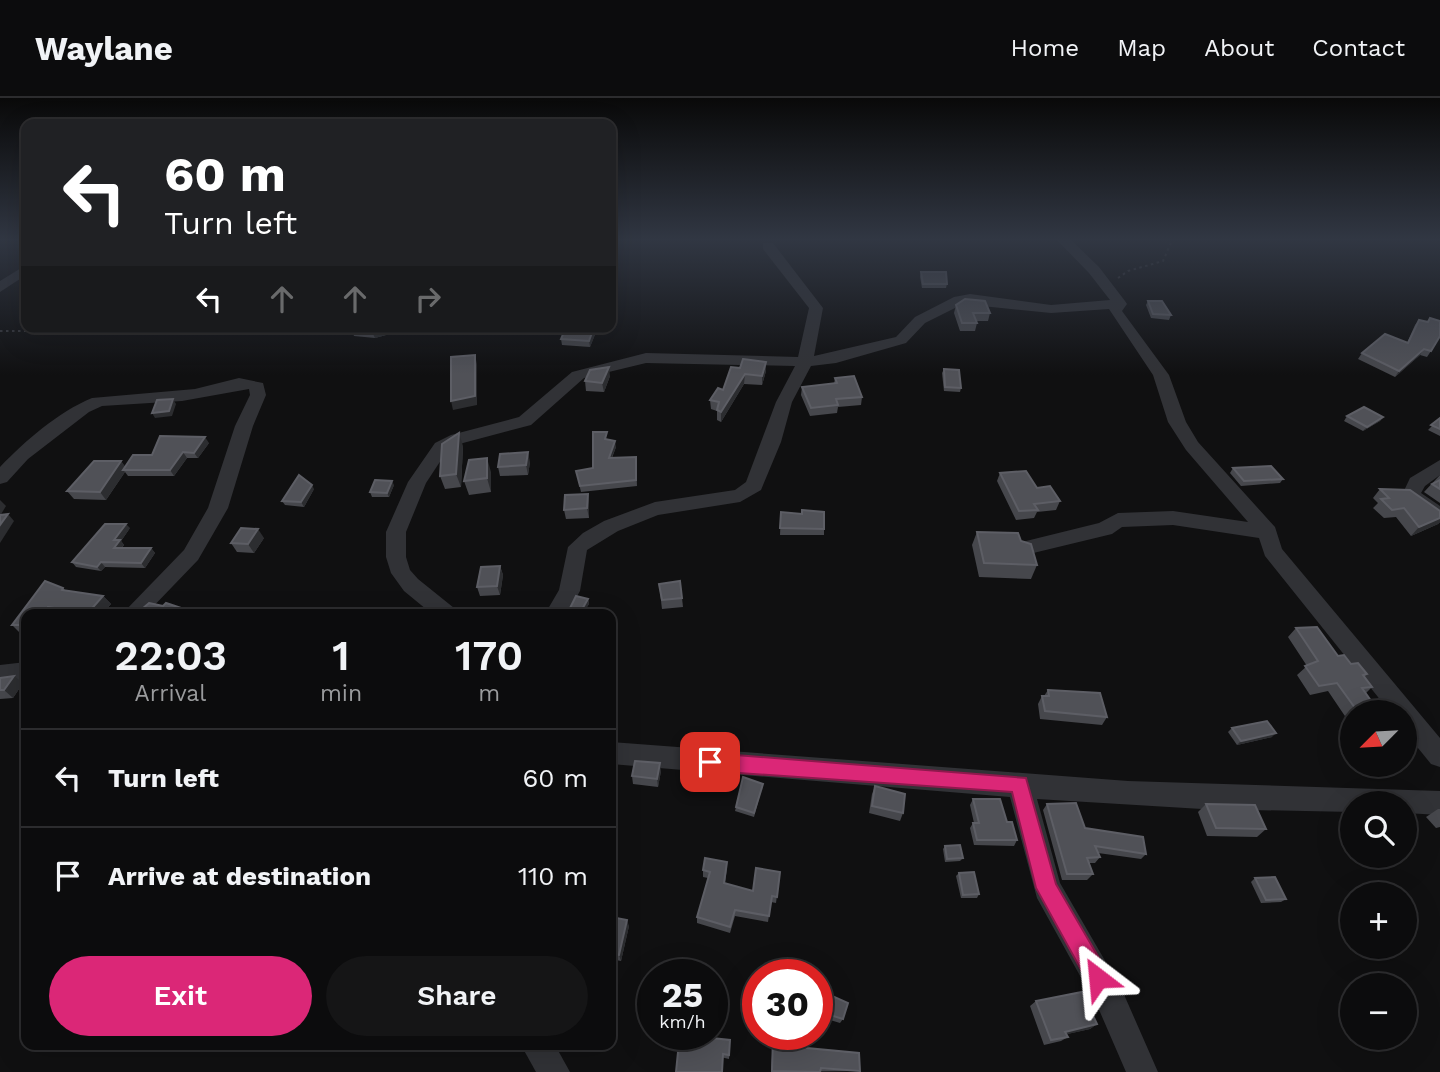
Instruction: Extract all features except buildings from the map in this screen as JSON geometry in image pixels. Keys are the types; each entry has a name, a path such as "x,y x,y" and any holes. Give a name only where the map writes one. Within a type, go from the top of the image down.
{"street":[{"path":"559,609 569,591 578,547 590,538 611,526 654,509 740,496 754,486 772,442 784,402 805,362 816,308 797,283"},
{"path":"1104,283 1120,304"},
{"path":"440,609 411,585 401,573 396,557 396,532 417,482 441,447 457,439 525,421 559,393 569,380 636,358 748,358 805,362 890,345 901,341 920,320 959,300 987,300 1060,309 1120,304"},
{"path":"1120,304 1115,312 1161,375 1177,422 1192,446 1268,533 1272,551 1440,756"},
{"path":"0,478 22,456 83,408 98,402 208,391 231,384 251,383 257,386 258,395 244,426 218,508 191,555 138,609"},
{"path":"1440,466 1417,482 1411,495 1440,516"},
{"path":"1025,548 1105,529 1118,520 1172,518 1268,533"},
{"path":"0,675 21,672"},
{"path":"616,752 785,769 1205,797 1374,798 1440,803"},
{"path":"1020,784 1047,888 1111,1001 1142,1072"},
{"path":"540,1050 554,1072"}],"path":[{"path":"1117,283 1120,304"},
{"path":"0,331 21,331"}],"route":[{"path":"710,762 1020,784 1047,888 1098,978"}]}
